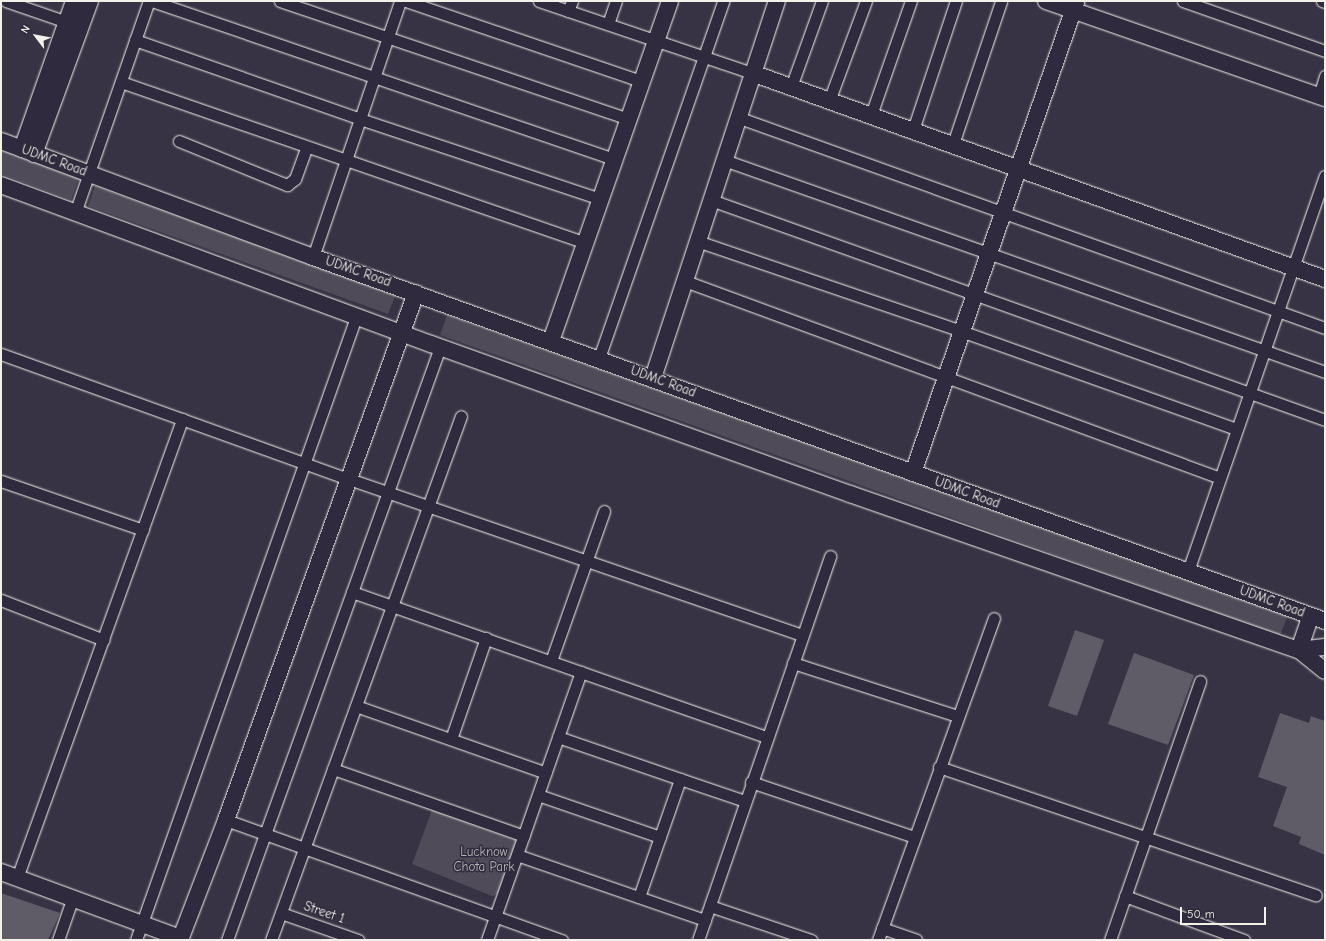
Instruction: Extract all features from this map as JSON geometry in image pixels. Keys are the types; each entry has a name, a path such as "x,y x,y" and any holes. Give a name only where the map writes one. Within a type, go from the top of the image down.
{"street":[{"path":"6,1 67,22"},
{"path":"28,152 74,1"},
{"path":"28,152 90,1"},
{"path":"75,214 148,1"},
{"path":"152,1 374,79 614,159"},
{"path":"280,1 628,119"},
{"path":"313,257 400,1"},
{"path":"406,1 641,81"},
{"path":"539,1 570,6 608,24 655,42 704,56 953,144 1325,279"},
{"path":"608,24 616,1"},
{"path":"552,341 600,199 670,1"},
{"path":"599,358 723,1"},
{"path":"653,378 737,117 777,1"},
{"path":"791,87 822,1"},
{"path":"829,101 866,1"},
{"path":"871,115 910,1"},
{"path":"912,130 956,1"},
{"path":"953,144 1001,1"},
{"path":"1046,1 1074,6 1322,97 1325,76"},
{"path":"1183,1 1325,51"},
{"path":"913,473 1074,6"},
{"path":"135,40 360,119 600,199"},
{"path":"121,82 345,162 585,243"},
{"path":"737,117 1003,211 1325,328"},
{"name":"UDMC Road","path":"1,141 313,257 552,341 1318,619"},
{"path":"179,141 287,185 295,179 306,148"},
{"path":"724,160 1325,372"},
{"path":"1188,571 1248,392 1294,268 1325,176"},
{"path":"1,185 75,214 356,317 843,491 1299,650 1325,671"},
{"path":"711,200 1325,420"},
{"path":"698,241 961,331 1236,429"},
{"path":"685,281 1220,478"},
{"path":"1,872 142,922 180,939 226,820 416,293"},
{"path":"136,940 356,317"},
{"path":"227,940 440,347"},
{"path":"1,354 349,479 802,635"},
{"path":"271,940 461,416"},
{"path":"17,878 182,420"},
{"path":"1,481 143,530"},
{"path":"551,661 604,511"},
{"path":"698,940 751,782 830,556"},
{"path":"352,592 767,737"},
{"path":"1,600 104,640"},
{"path":"878,940 957,716 994,618"},
{"path":"1299,650 1318,619"},
{"path":"450,739 486,638"},
{"path":"1299,650 1325,647"},
{"path":"793,663 957,716"},
{"path":"487,940 581,672"},
{"path":"1110,940 1200,681"},
{"path":"356,706 546,773"},
{"path":"558,737 745,801"},
{"path":"939,766 1316,895"},
{"path":"333,769 524,836"},
{"path":"639,897 680,779"},
{"path":"751,782 914,837"},
{"path":"538,795 660,837"},
{"path":"226,820 562,940"},
{"path":"517,855 705,920"},
{"path":"1125,896 1244,940"},
{"path":"58,940 73,897"},
{"path":"710,906 810,940"},
{"name":"Street 1","path":"281,913 358,940"},
{"path":"882,928 916,940"}],"green space":[{"path":"1,150 79,178 71,200 1,174"},
{"path":"95,186 396,294 388,314 88,206"},
{"path":"447,315 1288,615 1280,635 440,335"},
{"name":"Lucknow Chota Park","path":"432,810 524,843 507,890 492,896 412,864"}],"building":[{"path":"1075,630 1104,640 1077,716 1048,706"},
{"path":"1134,653 1194,675 1168,745 1108,724"},
{"path":"1280,713 1309,723 1311,716 1325,721 1325,855 1299,844 1301,837 1273,826 1287,787 1258,777"},
{"path":"1,893 60,913 48,940 1,940"}]}
